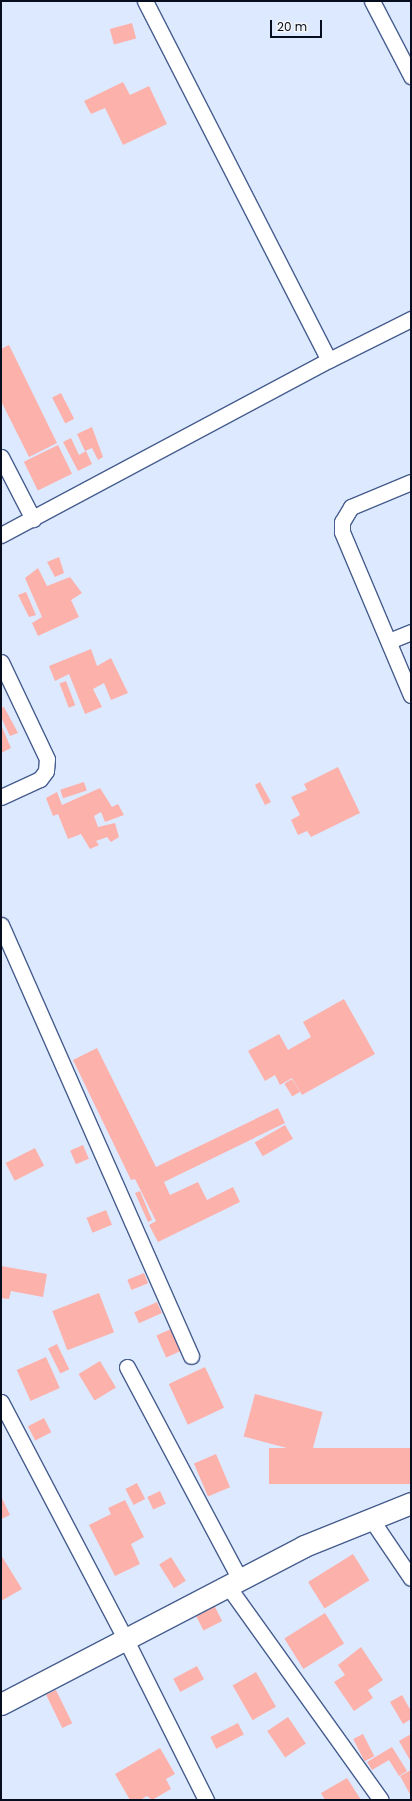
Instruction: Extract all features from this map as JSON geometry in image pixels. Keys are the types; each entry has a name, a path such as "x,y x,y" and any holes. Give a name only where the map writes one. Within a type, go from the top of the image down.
{"main road":[{"path":"1,1704 304,1546 411,1503"}],"street":[{"path":"145,1 329,360"},
{"path":"372,1 411,76"},
{"path":"1,535 329,360 411,319"},
{"path":"1,457 33,519"},
{"path":"411,482 351,507 342,522 342,532 411,695"},
{"path":"389,641 411,632"},
{"path":"1,662 47,759 46,771 40,779 1,797"},
{"path":"1,925 191,1356"},
{"path":"127,1366 233,1582 381,1800"},
{"path":"1,1402 125,1638 206,1800"},
{"path":"371,1519 411,1578"}],"building":[{"path":"132,23 136,38 114,44 110,29"},
{"path":"123,82 130,95 149,86 167,124 123,145 105,108 91,114 84,101"},
{"path":"9,345 57,443 29,457 1,401 1,349"},
{"path":"61,393 74,419 65,423 52,398"},
{"path":"92,427 103,457 98,460 92,448 85,451 77,434"},
{"path":"71,438 79,455 86,451 92,464 78,471 63,442"},
{"path":"58,445 72,474 38,490 24,462"},
{"path":"59,557 64,573 55,577 47,562"},
{"path":"38,568 47,586 70,577 82,593 71,600 79,617 38,636 32,623 42,617 25,578"},
{"path":"26,592 36,615 29,617 18,595"},
{"path":"91,649 97,666 111,658 128,693 111,700 104,683 93,689 102,707 85,714 69,674 55,681 49,666"},
{"path":"66,681 75,705 69,708 59,684"},
{"path":"4,707 18,733 10,736 1,717 1,708"},
{"path":"1,725 11,748 1,753"},
{"path":"338,767 360,813 311,837 307,831 298,835 291,820 300,815 291,797 307,790 304,784"},
{"path":"84,782 87,791 63,798 60,790"},
{"path":"260,782 271,802 265,805 255,785"},
{"path":"100,788 112,807 118,804 124,815 105,822 101,812 94,816 98,827 115,823 119,837 111,842 107,837 96,841 99,845 90,849 81,834 68,839 58,814 53,816 46,798 57,792 62,805"},
{"path":"344,999 375,1054 302,1095 292,1078 280,1085 275,1075 265,1081 248,1051 279,1034 288,1050 311,1037 303,1022"},
{"path":"97,1048 156,1167 278,1108 285,1123 164,1182 170,1195 198,1182 207,1200 233,1187 240,1202 158,1242 149,1225 156,1221 135,1179 131,1180 73,1060"},
{"path":"292,1079 300,1092 292,1096 284,1084"},
{"path":"285,1125 293,1139 263,1156 255,1142"},
{"path":"83,1145 89,1159 76,1164 70,1150"},
{"path":"35,1148 44,1166 15,1181 6,1163"},
{"path":"140,1191 152,1220 148,1222 135,1193"},
{"path":"106,1210 112,1225 93,1233 87,1218"},
{"path":"1,1266 47,1274 43,1297 11,1291 9,1299 1,1298"},
{"path":"144,1273 148,1283 131,1290 127,1280"},
{"path":"99,1293 114,1332 67,1350 52,1311"},
{"path":"157,1302 162,1313 139,1323 134,1312"},
{"path":"171,1329 181,1351 166,1357 156,1336"},
{"path":"57,1344 69,1369 60,1374 48,1348"},
{"path":"46,1357 60,1388 31,1401 17,1370"},
{"path":"100,1361 116,1388 95,1400 79,1374"},
{"path":"205,1367 224,1408 188,1425 169,1384"},
{"path":"255,1394 323,1412 311,1455 244,1437"},
{"path":"44,1418 51,1432 35,1440 28,1426"},
{"path":"269,1448 411,1448 411,1484 269,1484"},
{"path":"216,1454 230,1487 208,1497 194,1463"},
{"path":"137,1483 145,1499 134,1505 125,1489"},
{"path":"160,1491 166,1504 153,1510 147,1497"},
{"path":"1,1496 10,1515 1,1519"},
{"path":"125,1500 144,1537 131,1544 140,1564 115,1576 89,1525 111,1514 108,1508"},
{"path":"353,1554 369,1580 324,1608 308,1582"},
{"path":"1,1555 22,1589 1,1601"},
{"path":"171,1557 186,1581 174,1588 159,1564"},
{"path":"214,1605 222,1621 203,1631 195,1615"},
{"path":"325,1613 344,1644 303,1669 284,1638"},
{"path":"361,1647 383,1680 368,1690 373,1698 354,1711 334,1682 345,1675 338,1665"},
{"path":"197,1666 204,1679 180,1692 173,1679"},
{"path":"256,1672 276,1707 253,1720 233,1686"},
{"path":"56,1690 72,1723 62,1728 46,1695"},
{"path":"402,1695 411,1711 411,1719 403,1724 390,1702"},
{"path":"288,1717 306,1744 285,1758 267,1731"},
{"path":"238,1723 244,1735 216,1749 210,1737"},
{"path":"363,1734 374,1756 365,1761 353,1739"},
{"path":"411,1734 411,1762 399,1741"},
{"path":"392,1747 407,1771 399,1776 389,1760 372,1770 367,1762"},
{"path":"160,1748 175,1774 166,1779 171,1789 152,1800 147,1796 140,1800 130,1800 115,1774"},
{"path":"411,1770 411,1796 400,1776"},
{"path":"347,1778 361,1800 325,1800 321,1793"}]}
